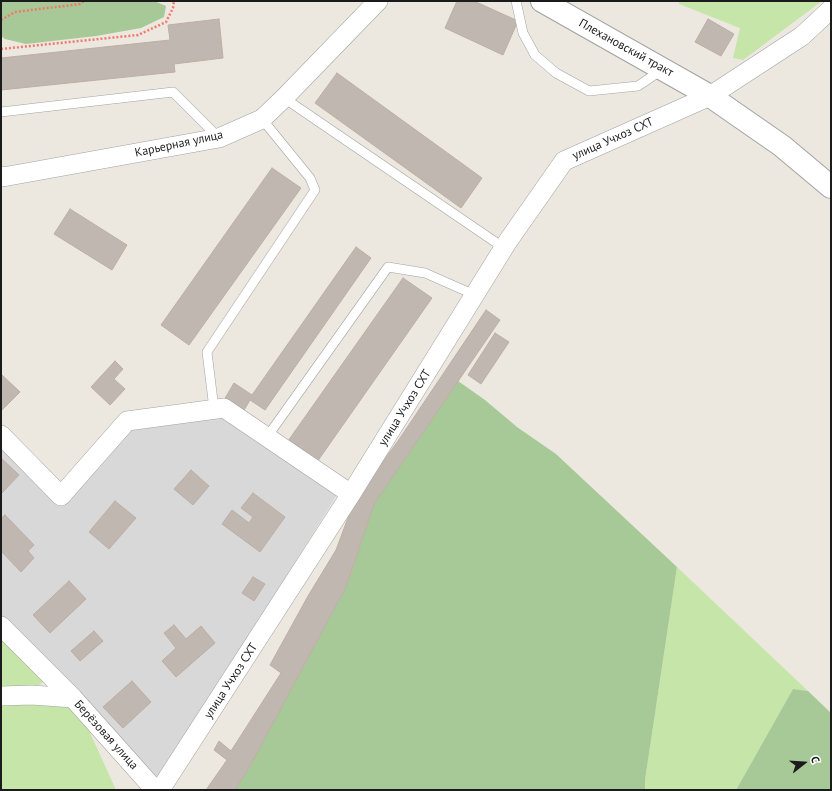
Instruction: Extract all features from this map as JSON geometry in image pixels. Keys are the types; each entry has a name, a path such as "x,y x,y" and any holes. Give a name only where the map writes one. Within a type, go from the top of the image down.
{"street":[{"name":"Карьерная улица","path":"2,179 219,138 262,119 378,1"},
{"name":"Плехановский тракт","path":"542,1 710,96 782,146 831,187"},
{"path":"710,96 802,36 831,9"},
{"name":"улица Учхоз СХТ","path":"160,790 351,494 504,248 564,161 710,96"},
{"path":"1,435 62,496 127,421 224,408 351,494"},
{"path":"1,626 73,698"},
{"name":"Берёзовая улица","path":"1,696 32,695 73,698 155,790"}],"lane":[{"path":"516,1 523,33 535,55 556,73 589,91 638,86 663,69"},
{"path":"1,112 173,92 219,138"},
{"path":"284,98 504,248"},
{"path":"214,409 207,352 315,190 310,178 262,119"},
{"path":"267,437 388,267 425,273 475,294"}],"path":[{"path":"1,20 15,12 80,4 84,1"},
{"path":"1,49 138,35 166,22 173,8 174,1"}],"shaded area":[{"path":"224,414 338,493 160,780 1,618 1,442 60,503 132,427"}],"green space":[{"path":"1,1 154,1 166,6 164,17 141,28 96,36 26,44 5,39 1,36"},
{"path":"679,1 822,1 743,60 733,58 740,28 679,4"},
{"path":"458,381 485,400 517,427 556,454 677,567 645,780 645,790 235,790 250,766 346,587 374,504"},
{"path":"677,567 808,691 793,689 736,790 645,790 645,780"},
{"path":"1,633 48,678 29,693 1,693"},
{"path":"793,689 808,691 831,713 831,790 736,790"},
{"path":"1,701 76,702 116,790 1,790"}],"building":[{"path":"457,1 474,1 518,21 503,55 445,28"},
{"path":"219,19 223,58 174,64 175,72 1,90 1,58 170,40 168,25"},
{"path":"708,19 734,34 721,56 695,42"},
{"path":"337,73 482,178 461,208 315,103"},
{"path":"272,168 301,188 189,345 161,325"},
{"path":"70,209 127,245 112,270 54,234"},
{"path":"356,247 371,258 265,410 250,400 243,412 224,400 234,383 252,395"},
{"path":"403,278 432,298 317,462 288,441"},
{"path":"486,310 500,320 374,504 346,587 250,766 235,790 206,790 227,760 214,750 219,741 231,751 281,673 270,665 308,596 336,550 355,499 398,441"},
{"path":"495,333 509,342 481,384 468,375"},
{"path":"115,361 123,369 114,379 125,389 110,405 91,387"},
{"path":"1,374 20,392 1,411"},
{"path":"1,458 19,475 1,494"},
{"path":"191,470 209,486 193,505 174,489"},
{"path":"253,493 285,517 260,552 222,524 232,510 249,523 253,517 241,508"},
{"path":"115,501 136,518 109,549 89,532"},
{"path":"5,515 34,545 28,551 34,558 21,572 1,551 1,518"},
{"path":"253,577 265,584 254,601 242,593"},
{"path":"69,581 86,599 50,633 33,615"},
{"path":"174,625 186,639 201,626 215,643 176,677 162,661 176,648 164,633"},
{"path":"94,631 103,641 80,661 71,651"},
{"path":"132,681 151,702 123,728 103,707"}]}
